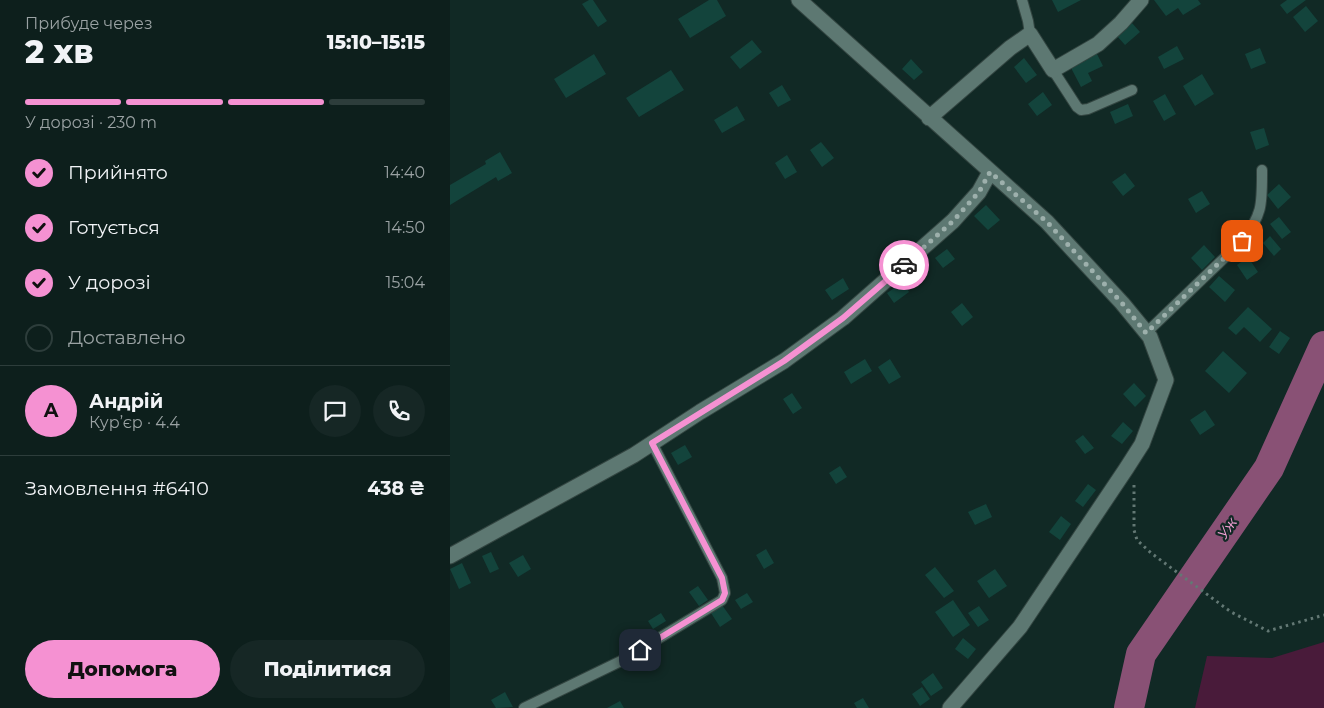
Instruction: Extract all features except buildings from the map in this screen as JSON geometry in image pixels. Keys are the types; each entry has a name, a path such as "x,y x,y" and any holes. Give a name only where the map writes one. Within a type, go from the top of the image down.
{"street":[{"path":"799,0 1047,222 1122,303 1150,337 1166,380 1142,444 1126,469 1020,627 950,708"},
{"path":"929,118 1010,48 1030,34 1053,70 1098,44 1121,23 1141,0"},
{"path":"450,556 634,455 784,361 843,318 953,221 979,192 990,172"}],"lane":[{"path":"1022,0 1030,34"},
{"path":"1053,70 1077,107 1082,110 1132,90"},
{"path":"1146,333 1242,241 1255,224 1260,212 1262,170"},
{"path":"524,708 623,660 722,600 725,593 722,578 652,443"}],"path":[{"path":"1126,469 1134,484 1134,530 1136,540 1206,595 1232,612 1268,631 1324,615"}],"shaded area":[{"path":"1324,642 1324,708 1195,708 1207,656 1272,658"}],"waterway":[{"name":"Уж","path":"1129,708 1141,654 1269,468 1324,346"}],"way so far":[{"path":"904,265 953,221 979,192 990,172 1047,222 1122,303 1146,333 1242,241"}],"route":[{"path":"640,650 722,600 725,593 722,578 652,443 784,361 843,318 904,265"}]}
